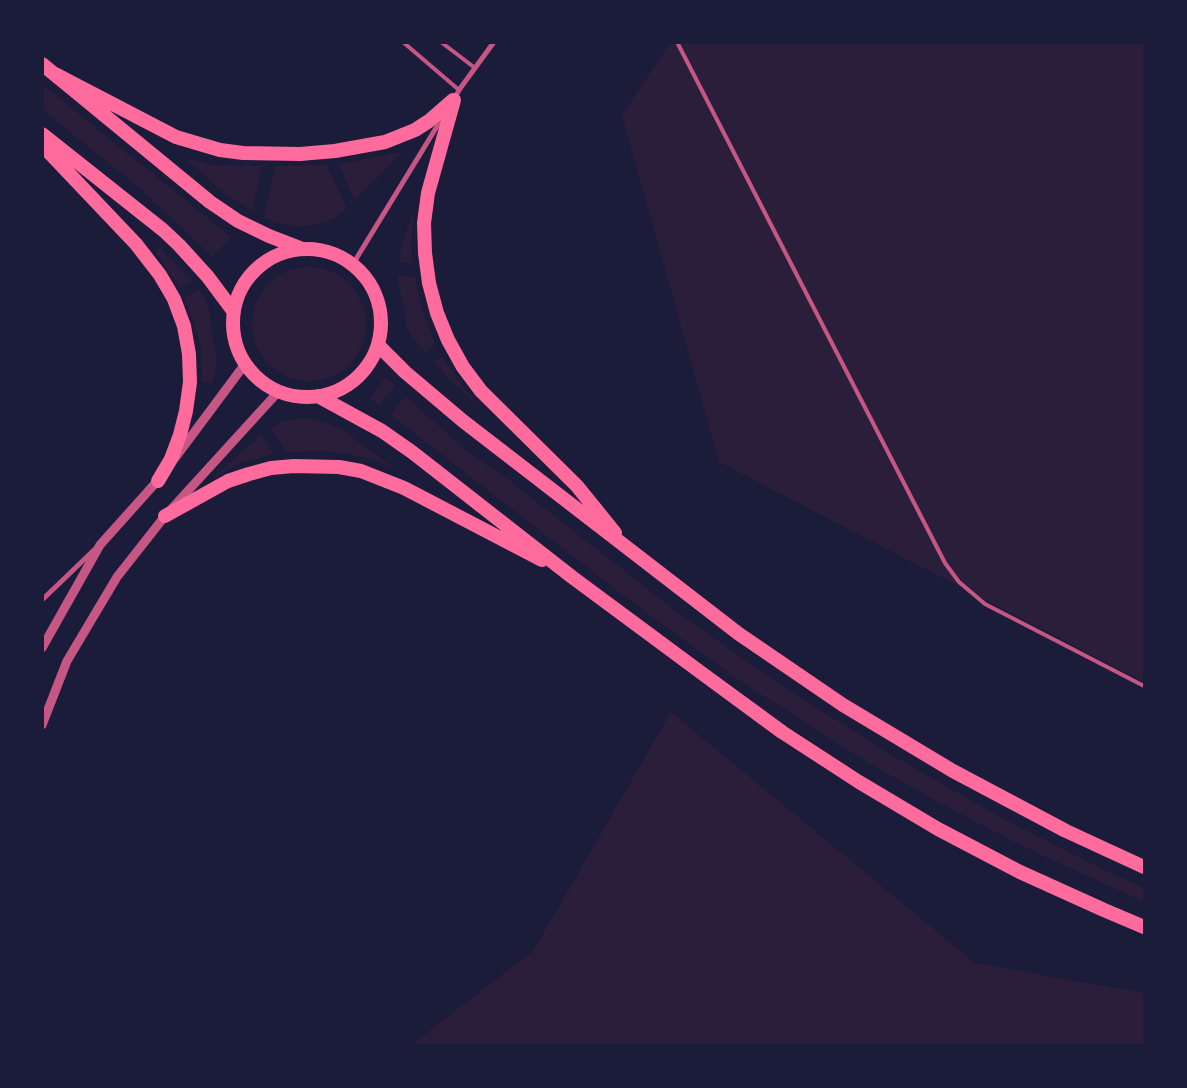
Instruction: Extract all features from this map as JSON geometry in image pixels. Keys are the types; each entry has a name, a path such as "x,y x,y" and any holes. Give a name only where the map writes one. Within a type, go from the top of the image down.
{"highway":[{"path":"42,64 210,202 238,221 269,236 301,248"},
{"path":"55,74 176,137 206,146 243,153 300,154 335,151 385,142 416,130 436,116 457,95"},
{"path":"457,95 428,193 424,223 429,283 437,313 448,340 463,367 481,391 577,486 626,548"},
{"path":"42,134 163,230 208,277 234,312"},
{"path":"42,145 136,244 160,275 174,299 184,326 189,354 190,382 186,411 174,451 158,481"},
{"path":"301,248 319,249 337,254 353,264 368,280 378,300 382,323 378,345 369,363 356,379 338,390 318,396 305,397 279,391 266,384 245,364 233,330 234,312 238,296 245,281 269,259 284,252 301,248"},
{"path":"378,345 405,372 448,409 626,548 739,634 843,705 953,771 1066,831 1144,867"},
{"path":"318,396 382,431 412,452 572,577 782,732 859,782 938,829 1020,872 1144,927"},
{"path":"165,516 228,481 249,474 271,468 294,466 339,467 362,472 404,488 572,577"}],"street":[{"path":"353,264 457,95 494,42"},
{"path":"42,600 100,545 158,481 245,364"},
{"path":"42,726 67,661 117,577 165,516 279,391"},
{"path":"42,648 100,545"}],"lane":[{"path":"403,42 457,95"},
{"path":"441,42 475,68"},
{"path":"677,42 945,563 959,582 984,604 1144,686"}],"shaded area":[{"path":"670,43 1144,43 1144,682 719,462 622,115"},
{"path":"42,84 231,237 213,257 138,187 43,110"},
{"path":"402,152 355,200 338,164"},
{"path":"185,158 213,165 262,166 252,211 219,189"},
{"path":"327,165 347,209 334,218 320,224 305,226 277,223 264,217 275,166"},
{"path":"414,210 411,241 412,263 399,263 403,241"},
{"path":"159,247 192,281 180,288 155,251"},
{"path":"309,267 331,271 349,284 362,302 366,324 362,346 349,364 331,377 309,381 287,377 269,364 256,346 252,324 256,302 269,284 287,271"},
{"path":"398,276 415,277 422,309 435,343 426,353 406,328 404,304 398,284"},
{"path":"199,289 207,302 210,313 217,358 212,383 202,382 201,347 184,298"},
{"path":"442,356 462,386 485,412 452,382 434,362"},
{"path":"386,377 395,386 379,405 369,398"},
{"path":"405,396 466,450 506,478 678,613 782,686 895,757 1002,818 1144,888 1144,902 1018,844 942,804 867,762 736,678 624,596 391,415"},
{"path":"310,419 328,423 344,431 395,469 371,459 347,454 322,451 286,452 270,428 281,422"},
{"path":"261,435 274,454 240,463 209,481"},
{"path":"671,712 975,963 1144,993 1144,1045 411,1045 533,951"}]}
